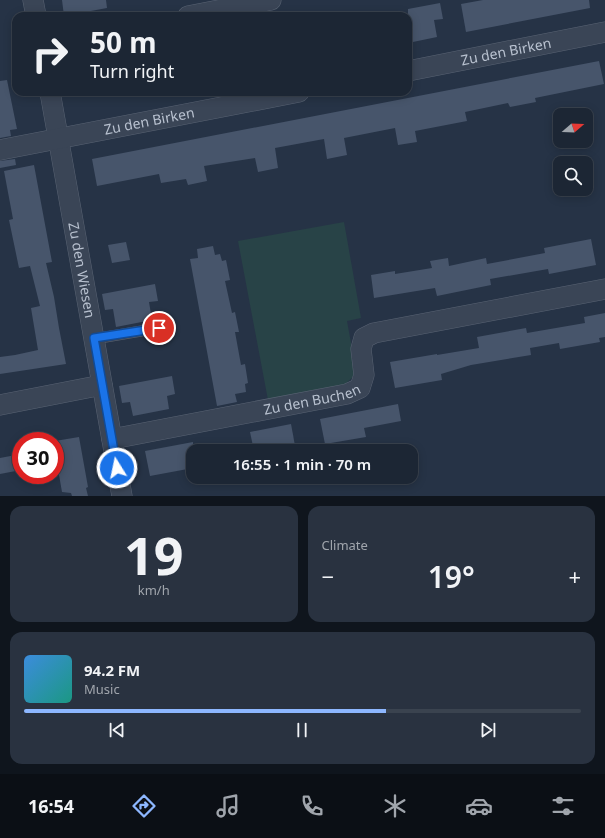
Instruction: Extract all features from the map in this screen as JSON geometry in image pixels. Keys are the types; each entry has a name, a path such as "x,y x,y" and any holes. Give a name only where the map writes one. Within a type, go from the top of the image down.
{"street":[{"path":"33,0 35,12"},
{"path":"209,12 271,0"},
{"name":"Zu den Birken","path":"412,69 605,32"},
{"name":"Zu den Wiesen","path":"51,96 122,496"},
{"name":"Zu den Birken","path":"0,150 278,96"},
{"name":"Zu den Buchen","path":"112,439 347,394 360,388 364,376 360,349 364,338 374,333 605,289"},
{"path":"0,405 102,385"}],"lane":[{"path":"94,338 159,328"}],"green space":[{"path":"344,222 361,318 347,321 356,370 352,378 345,384 333,389 268,400 238,241"}],"building":[{"path":"62,0 106,0 107,8 86,12 64,12"},
{"path":"483,0 589,0 590,8 466,32 461,4"},
{"path":"440,3 443,19 434,20 437,37 412,42 412,12 408,12 408,9"},
{"path":"599,61 604,84 535,98 536,102 510,107 508,103 465,112 467,121 415,131 417,142 398,145 395,128 344,138 347,155 327,159 324,139 275,148 278,168 258,172 255,158 204,166 207,181 188,185 186,179 161,183 159,174 97,186 92,159"},
{"path":"7,80 17,129 10,130 11,136 0,138 0,81"},
{"path":"15,159 16,165 0,168 0,161"},
{"path":"34,165 52,262 46,263 54,297 66,364 0,374 0,357 38,350 31,308 40,306 30,266 19,268 9,220 13,219 4,171"},
{"path":"591,239 596,265 549,274 548,269 490,279 491,285 437,296 435,288 374,298 371,275 395,271 395,274 432,268 430,261 448,258 449,266 486,258 487,264 545,253 544,248"},
{"path":"126,242 130,260 112,263 108,245"},
{"path":"213,246 215,255 220,254 222,261 226,260 230,280 225,281 232,313 235,312 239,332 235,332 241,365 245,364 248,383 245,384 246,392 235,394 237,402 217,406 190,259 198,258 197,249"},
{"path":"155,284 158,301 149,302 152,320 116,327 113,309 105,310 102,294"},
{"path":"605,313 605,337 599,338 600,342 560,349 559,343 530,348 531,355 471,365 441,374 442,380 395,388 390,362 479,348 477,337 526,328 527,333 585,323 584,317"},
{"path":"172,376 175,394 167,396 169,409 133,416 130,402 122,403 119,386"},
{"path":"398,404 401,421 364,428 366,437 325,444 320,419"},
{"path":"291,424 295,444 253,444 250,432"},
{"path":"79,437 88,487 86,488 88,496 72,496 71,493 62,492 61,484 64,484 64,440"},
{"path":"193,442 193,444 186,444 186,469 150,476 145,451"},
{"path":"12,456 12,472 0,474 0,458"}],"route":[{"path":"117,468 94,338 159,328"}]}
